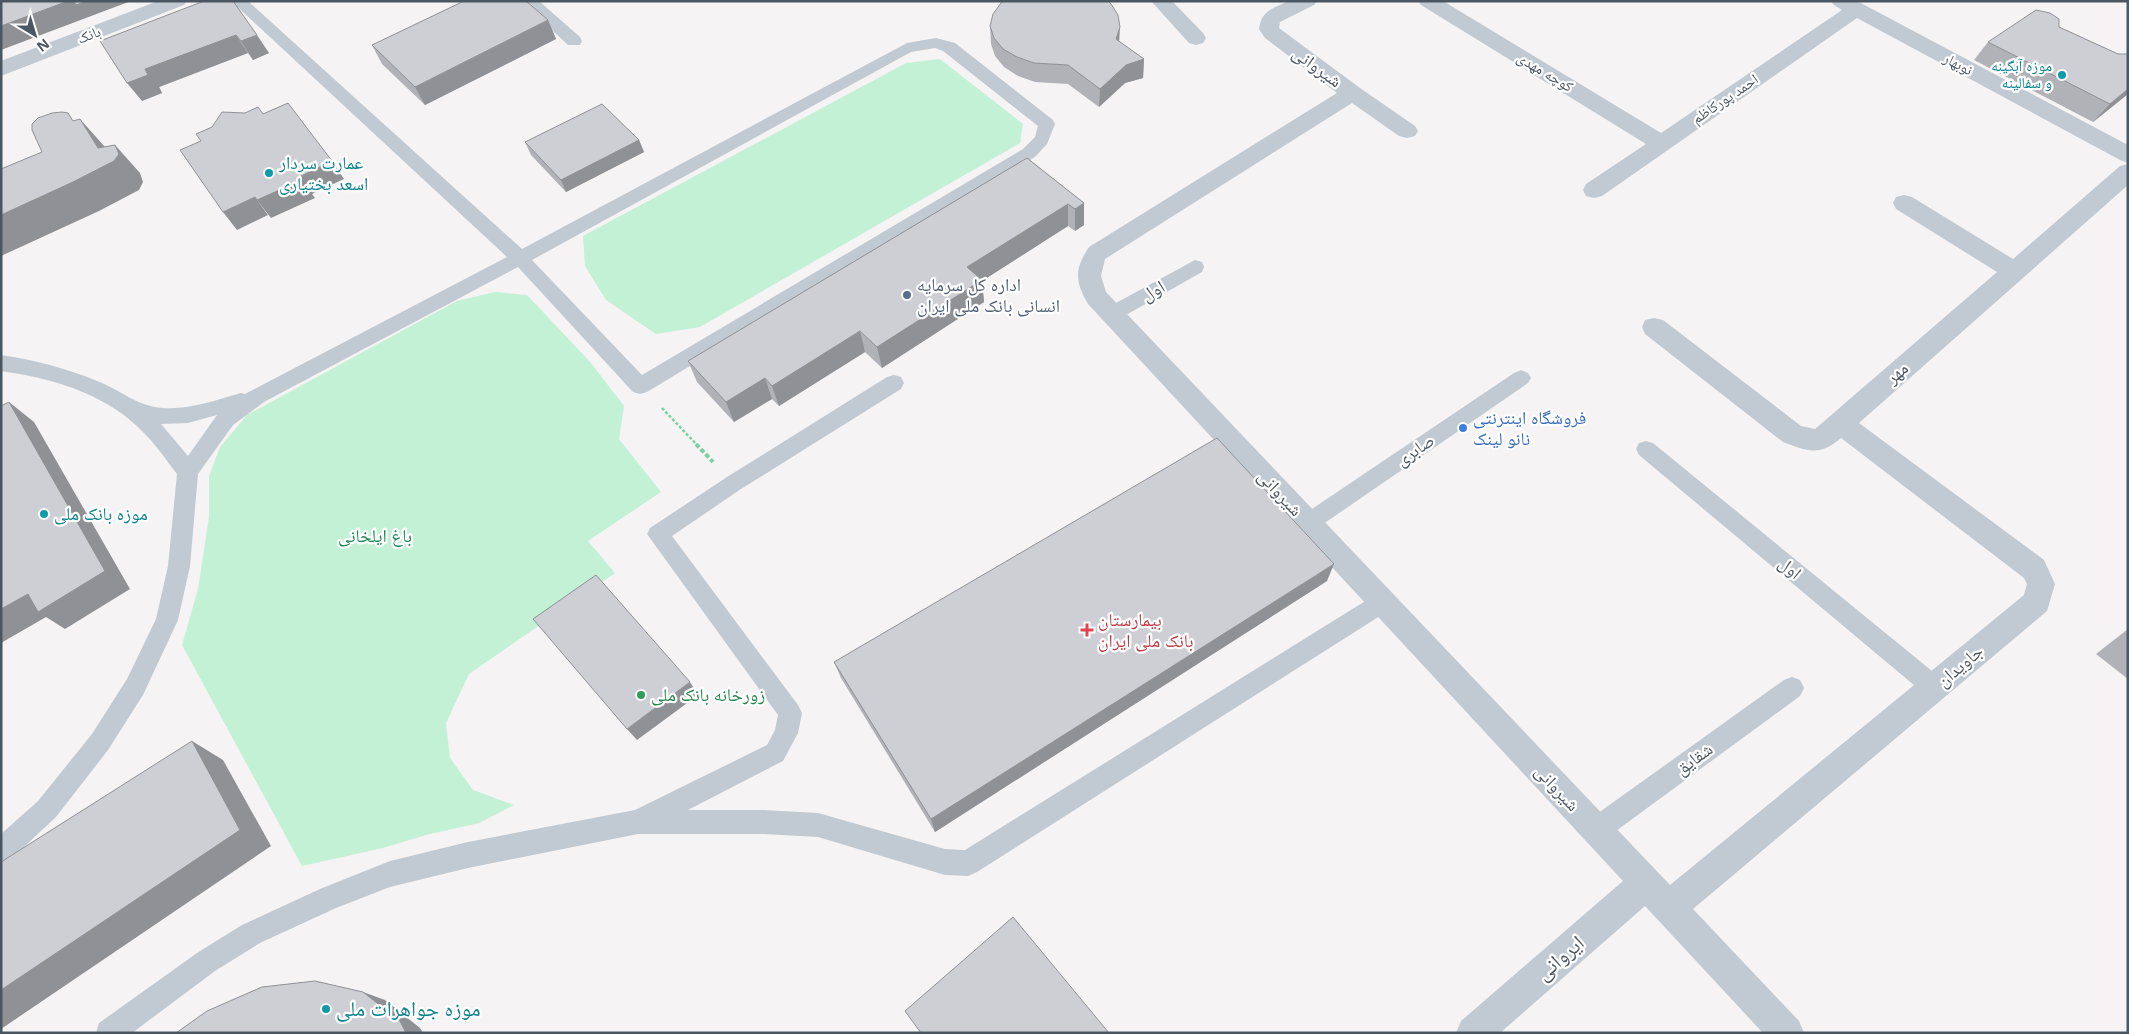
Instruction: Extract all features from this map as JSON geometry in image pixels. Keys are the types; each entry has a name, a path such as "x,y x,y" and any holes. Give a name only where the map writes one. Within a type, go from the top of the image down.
{"street":[{"name":"بانک","path":"1,69 177,1"},
{"path":"1161,1 1196,38"},
{"name":"شیروانی","path":"1307,1 1278,14 1270,20 1268,25 1272,34 1352,93 1097,253 1091,262 1089,272 1090,286 1104,306 1787,1033"},
{"name":"کوچه مهدی","path":"1428,1 1661,143"},
{"name":"احمد پورکاظم","path":"1594,190 1848,5"},
{"name":"نوبهار","path":"1848,5 2128,155"},
{"path":"1352,93 1407,131"},
{"name":"مهر","path":"1654,327 1792,434 1808,440 1821,440 2128,172"},
{"path":"1904,203 2014,271"},
{"name":"جاویدان","path":"1669,908 2037,602 2041,584 2034,569 1840,423"},
{"name":"ایروانی","path":"1473,1033 1646,882"}],"lane":[{"path":"1,851 47,809 100,742 135,687 168,620 179,566 188,472 226,419 257,396 520,258 908,48 936,44 949,47 1047,124 1042,140 1029,153 640,386 520,258 239,1"},
{"path":"529,1 574,41"},
{"name":"اول","path":"1104,306 1195,267"},
{"path":"1,363 67,378 116,399 142,417 188,472"},
{"name":"صابری","path":"1308,523 1521,378"},
{"path":"638,822 775,753 786,733 790,713 658,534 734,483 894,383"},
{"path":"132,410 163,416 188,415 257,396"},
{"name":"اول","path":"1646,448 1935,688"},
{"path":"109,1033 206,962 251,934 329,898 390,874 468,856 638,822 764,822 818,825 945,862 968,862 1383,602"},
{"name":"شقایق","path":"1596,830 1792,688"}],"path":[{"path":"640,386 734,483"}],"green space":[{"path":"940,59 1023,124 1020,143 700,327 656,334 606,300 585,266 583,236 906,63"},
{"name":"باغ ایلخانی","path":"495,292 527,295 591,363 624,406 619,439 661,492 588,541 615,573 469,674 446,723 450,758 473,790 514,805 479,823 426,835 383,848 302,866 182,645 198,589 209,517 209,476 220,447 247,415 457,301"}],"building":[{"path":"1,1 68,1 1,26"},
{"path":"74,1 87,1 76,5"},
{"path":"204,1 233,1 257,35 241,41 236,35 145,69 148,75 127,83 100,41"},
{"path":"464,1 526,1 548,20 415,87 372,45"},
{"path":"1003,1 1108,1 1118,15 1120,27 1116,39 1144,59 1126,65 1100,89 1068,65 1034,63 1017,57 1003,49 994,38 990,26 993,14"},
{"path":"2036,10 2050,13 2059,19 2059,27 2118,54 2128,54 2128,89 2110,104 1988,42"},
{"name":"عمارت سردار اسعد بختیاری","path":"288,103 332,161 299,177 302,180 257,200 255,197 223,212 180,150 201,141 196,134 212,127 222,112 245,113 258,107 263,114"},
{"path":"602,104 639,140 561,180 525,142"},
{"path":"62,112 68,113 73,121 80,119 98,148 115,145 119,154 114,161 1,215 1,169 42,152 32,130 32,124 38,118"},
{"name":"اداره کل سرمایه انسانی بانک ملی ایران","path":"1027,158 1084,203 1075,209 1068,204 967,267 982,280 877,347 860,331 772,386 765,378 726,402 688,361"},
{"name":"موزه بانک ملی","path":"9,402 105,571 38,612 28,594 1,609 1,406"},
{"name":"بیمارستان بانک ملی ایران","path":"1217,438 1334,564 931,819 834,662"},
{"path":"596,575 690,682 627,729 533,619"},
{"path":"192,741 240,830 1,990 1,862"},
{"path":"1013,917 1109,1033 921,1033 905,1011"},
{"name":"موزه جواهرات ملی","path":"315,981 363,992 400,1021 406,1033 176,1033 207,1011 262,987"}],"place":[{"name":"موزه آبگینه و سفالینه","path":"2062,75"},
{"name":"عمارت سردار اسعد بختیاری","path":"269,173"},
{"name":"اداره کل سرمایه انسانی بانک ملی ایران","path":"907,295"},
{"name":"فروشگاه اینترنتی نانو لینک","path":"1463,428"},
{"name":"موزه بانک ملی","path":"44,514"},
{"name":"بیمارستان بانک ملی ایران","path":"1087,630"},
{"name":"زورخانه بانک ملی","path":"641,695"},
{"name":"موزه جواهرات ملی","path":"326,1009"}]}
